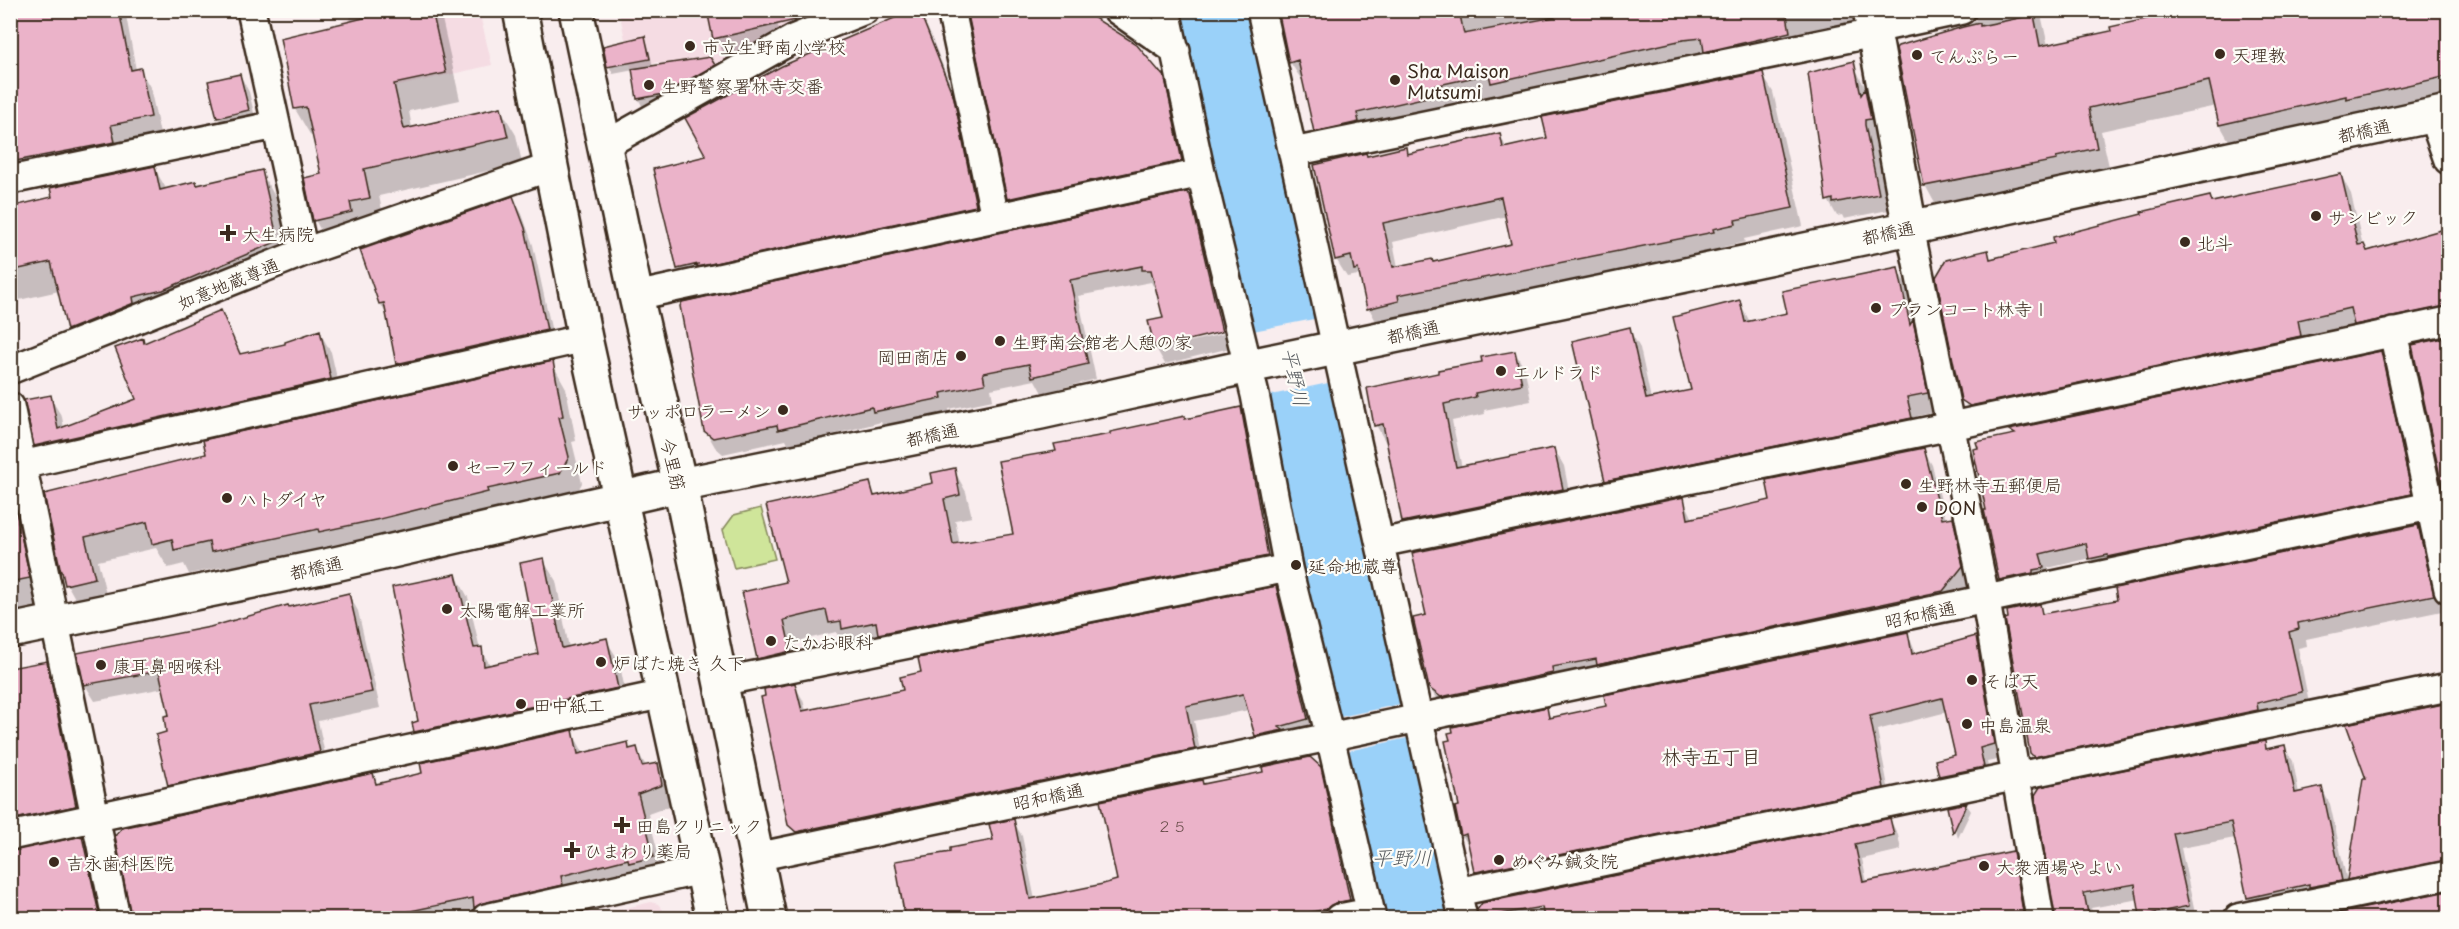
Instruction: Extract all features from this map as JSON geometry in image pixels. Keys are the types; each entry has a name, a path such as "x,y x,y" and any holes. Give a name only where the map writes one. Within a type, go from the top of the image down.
{"street":[{"path":"251,10 304,252"},
{"path":"520,10 585,338 713,918"},
{"name":"今里筋","path":"576,10 636,296 680,485 769,918"},
{"path":"605,145 795,38 865,10"},
{"path":"951,10 995,218"},
{"path":"1117,10 1176,51"},
{"path":"1166,10 1201,172 1251,366 1288,568 1335,736 1371,915 1339,918"},
{"path":"1261,10 1293,153 1332,349 1380,543 1414,719 1463,918"},
{"path":"1293,153 1873,24 1962,10"},
{"path":"1873,24 1910,228 1986,601 2014,778 2040,918"},
{"path":"2440,114 2448,160"},
{"name":"都橋通","path":"10,631 335,564 680,485 1041,412 2440,114"},
{"path":"10,180 276,125"},
{"name":"如意地蔵尊通","path":"10,370 304,252 550,167"},
{"path":"636,296 1201,172"},
{"path":"1380,543 2448,321"},
{"path":"2393,332 2438,516 2448,588"},
{"path":"22,465 585,338"},
{"path":"10,406 116,918"},
{"name":"昭和橋通","path":"756,857 1986,601 2438,516"},
{"path":"720,682 1288,568"},
{"path":"1457,892 2448,687"},
{"path":"10,836 664,694"},
{"path":"486,918 702,870"},
{"path":"2238,918 2307,912 2448,875"}],"shaded area":[{"path":"386,11 479,11 492,65 360,95 343,20"},
{"name":"市立生野南小学校","path":"619,11 825,11 779,30 672,96 658,62 632,72"},
{"path":"651,902 658,904 665,918 585,918"}],"green space":[{"path":"761,508 775,559 734,568 723,530 734,515"}],"water":[{"name":"平野川","path":"1179,11 1247,11 1450,918 1382,918"}],"pier":[{"path":"1319,318 1333,382 1262,397 1248,332"},
{"path":"1405,703 1412,737 1343,752 1335,718"}],"building":[{"path":"10,10 119,10 131,70 141,68 151,117 111,125 115,142 10,162"},
{"path":"397,10 432,10 446,73 394,84 404,129 501,107 508,137 364,169 370,198 350,202 352,212 313,221 304,178 321,174 306,107 294,109 280,38"},
{"path":"707,10 795,10 796,20 713,39"},
{"path":"913,10 919,10 954,98 976,206 697,267 698,264 677,269 653,169 706,156 685,118 782,66"},
{"path":"967,10 1082,10 1136,44 1165,78 1182,161 1007,199"},
{"path":"1278,10 1459,10 1464,34 1555,17 1554,10 1786,10 1790,32 1704,52 1702,38 1683,40 1491,83 1489,74 1434,86 1436,95 1357,113 1359,122 1314,132 1298,60 1289,63"},
{"path":"2186,10 2448,10 2448,76 2219,125 2209,81 2089,108 2097,148 2056,157 2057,160 1924,186 1896,48 1898,46 1980,23 1980,26 2034,15 2040,46 2111,31 2110,27"},
{"path":"645,36 650,59 607,67 603,46"},
{"path":"710,57 715,65 664,94 637,99 632,69"},
{"path":"1854,61 1861,95 1865,89 1871,119 1865,120 1865,125 1879,194 1833,203 1833,199 1826,201 1808,73"},
{"path":"1763,72 1793,208 1735,220 1736,224 1713,229 1714,232 1398,295 1399,301 1367,309 1358,269 1354,270 1351,256 1335,260 1314,165 1406,147 1407,154 1500,133 1503,148 1547,138 1542,117","holes":["1501,197 1511,244 1433,262 1432,259 1393,267 1383,223"]},
{"path":"240,74 249,110 217,118 208,81"},
{"path":"155,166 160,190 196,181 197,185 262,170 278,241 163,290 133,297 134,303 67,330 51,262 10,271 10,207 52,197 50,188"},
{"path":"2341,174 2358,245 2364,244 2367,251 2448,228 2448,306 2354,325 2350,308 2298,320 2301,336 1970,406 1961,400 1936,277 1946,260 1988,250 1990,259 2054,243 2053,237 2142,214 2141,212 2210,196 2212,202"},
{"path":"1186,192 1190,195 1222,332 1155,348 1148,321 1163,318 1151,270 1142,270 1142,266 1070,280 1088,364 1032,377 1029,364 983,373 985,384 941,393 942,398 873,412 872,407 778,430 777,425 713,438 704,431 680,306 682,302"},
{"path":"513,196 525,228 547,330 396,364 384,303 379,304 360,250"},
{"path":"1898,267 1910,325 1913,320 1928,393 1907,397 1912,418 1605,481 1572,341 1630,327 1646,399 1691,390 1673,317 1740,300 1745,322 1787,313 1782,291"},
{"path":"221,310 240,354 285,344 285,342 320,330 331,379 34,446 24,400 51,395 58,429 136,399 115,348 143,338 144,343"},
{"path":"2448,337 2448,508 2447,509 2412,345"},
{"path":"1515,351 1522,384 1475,393 1476,397 1444,404 1456,467 1554,448 1563,489 1402,522 1383,424 1374,426 1367,388 1438,373 1438,370 1482,362 1481,357"},
{"path":"2381,351 2412,494 2108,557 2108,555 2089,559 2086,543 2040,554 2044,568 2033,570 2033,573 1999,580 1973,449 1978,448 1976,442 2015,434 2009,430"},
{"path":"553,361 563,416 559,417 569,457 560,473 487,489 488,492 380,519 319,532 318,529 211,552 209,542 174,550 172,539 152,544 147,522 85,537 95,578 65,585 44,494 206,454 203,440"},
{"path":"1241,407 1268,556 878,634 876,622 842,629 841,621 829,623 826,610 784,620 791,651 757,659 742,592 786,582 766,505 870,482 874,496 933,483 931,473 955,468 960,495 944,499 953,544 1013,534 998,461 1056,451 1054,444 1110,434 1110,432 1185,416 1185,419"},
{"path":"1924,448 1942,519 1953,517 1963,566 1943,591 1597,665 1596,659 1552,667 1553,673 1441,697 1429,688 1413,618 1426,615 1412,553 1684,497 1688,519 1770,500 1766,480"},
{"path":"14,501 30,578 10,582 10,502"},
{"path":"2418,525 2434,595 2298,623 2299,629 2289,632 2302,692 2257,703 2258,710 2034,757 2030,753 2005,619 2008,618 2007,611 2040,604 2042,614 2117,600 2115,588"},
{"path":"544,558 562,648 607,638 618,688 414,732 412,723 418,721 392,587 456,574 474,648 482,647 484,666 538,654 520,563"},
{"path":"1276,586 1308,719 1279,727 1283,730 1255,736 1243,694 1186,706 1195,749 796,832 788,825 761,697 765,696 764,689 795,683 802,711 903,690 900,677 921,672 918,658"},
{"path":"349,593 372,692 309,705 320,752 168,786 156,735 166,732 164,716 169,715 159,671 84,685 77,653 210,627 288,605 289,607"},
{"path":"1908,632 1912,654 1976,636 1994,744 1980,748 1984,767 1939,776 1935,760 1955,755 1942,698 1870,716 1884,788 1474,871 1466,834 1461,836 1455,807 1459,806 1445,741 1450,740 1448,733 1453,732 1452,727 1547,707 1549,718 1606,706 1604,695"},
{"path":"47,661 76,806 10,820 10,668"},
{"path":"2448,703 2448,860 2347,880 2363,779 2366,779 2346,724"},
{"path":"573,730 578,754 628,742 629,749 637,747 642,766 658,763 662,785 638,794 654,857 629,863 628,859 561,876 563,885 483,903 474,908 473,898 396,914 397,918 131,918 115,836 122,828 373,773 376,784 422,773 420,763"},
{"path":"2265,741 2266,749 2285,745 2295,793 2322,787 2342,881 2309,887 2309,884 2247,898 2231,822 2173,833 2189,906 2140,916 2135,884 2084,893 2089,918 2055,918 2035,795 2040,787"},
{"path":"1310,757 1321,767 1350,900 1335,903 1327,909 1281,918 905,918 895,861 950,852 950,848 993,840 989,824 1014,819 1030,899 1103,884 1117,880 1100,801 1202,780 1203,784 1263,772 1262,767"},
{"path":"1967,803 1953,833 1947,807"},
{"path":"1890,818 1894,835 1855,844 1863,882 2013,851 2024,918 1544,918 1542,907 1478,918 1477,910 1482,903"},
{"path":"82,836 100,918 10,918 10,851"},
{"path":"2448,891 2448,918 2316,918"}],"place":[{"name":"市立生野南小学校","path":"690,46"},
{"name":"天理教","path":"2220,54"},
{"name":"てんぷらー","path":"1917,55"},
{"name":"Sha Maison Mutsumi","path":"1395,80"},
{"name":"生野警察署林寺交番","path":"649,85"},
{"name":"サンビック","path":"2316,216"},
{"name":"大生病院","path":"228,233"},
{"name":"北斗","path":"2185,242"},
{"name":"プランコート林寺Ⅰ","path":"1876,308"},
{"name":"生野南会館老人憩の家","path":"1000,341"},
{"name":"岡田商店","path":"961,356"},
{"name":"エルドラド","path":"1501,371"},
{"name":"サッポロラーメン","path":"783,410"},
{"name":"セーフフィールド","path":"453,466"},
{"name":"生野林寺五郵便局","path":"1906,484"},
{"name":"ハトダイヤ","path":"227,498"},
{"name":"DON","path":"1922,507"},
{"name":"延命地蔵尊","path":"1296,565"},
{"name":"太陽電解工業所","path":"447,609"},
{"name":"たかお眼科","path":"771,641"},
{"name":"炉ばた焼き 久下","path":"601,662"},
{"name":"康耳鼻咽喉科","path":"101,665"},
{"name":"そば天","path":"1972,680"},
{"name":"田中紙工","path":"521,704"},
{"name":"中島温泉","path":"1967,724"},
{"name":"田島クリニック","path":"622,825"},
{"name":"ひまわり薬局","path":"572,850"},
{"name":"めぐみ鍼灸院","path":"1499,860"},
{"name":"吉永歯科医院","path":"54,862"},
{"name":"大衆酒場やよい","path":"1984,866"}],"district":[{"name":"林寺五丁目","path":"1711,756"}]}
